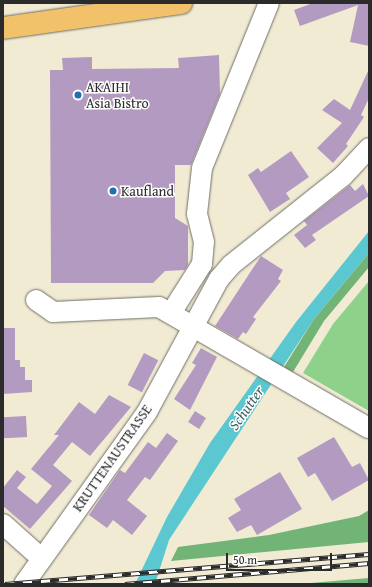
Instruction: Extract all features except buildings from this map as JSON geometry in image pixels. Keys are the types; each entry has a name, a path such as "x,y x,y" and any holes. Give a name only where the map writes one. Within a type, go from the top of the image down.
{"main road":[{"path":"3,28 181,3"}],"street":[{"path":"171,312 202,264 204,242 198,214 202,168 269,3"},
{"name":"KRUTTENAUSTRASSE","path":"24,584 147,412 191,326 231,266 343,176 369,148"},
{"path":"36,300 53,312 145,305 171,312 191,326 255,362 291,380 369,428"},
{"path":"3,524 42,558"}],"green space":[{"path":"369,253 369,267 324,321 293,372 284,367 314,319"},
{"path":"369,281 369,411 303,373 333,324"},
{"path":"369,510 369,542 171,561 178,547 269,535 359,516"},
{"path":"369,578 369,584 299,584"}],"water":[{"name":"Schutter","path":"369,231 369,253 314,319 169,540 155,584 135,584 167,517 210,443 296,322"}],"railway":[{"path":"5,584 369,554"},
{"path":"125,584 369,563"}],"place":[{"name":"AKAIHI Asia Bistro","path":"78,95"},
{"name":"Kaufland","path":"113,191"}]}
